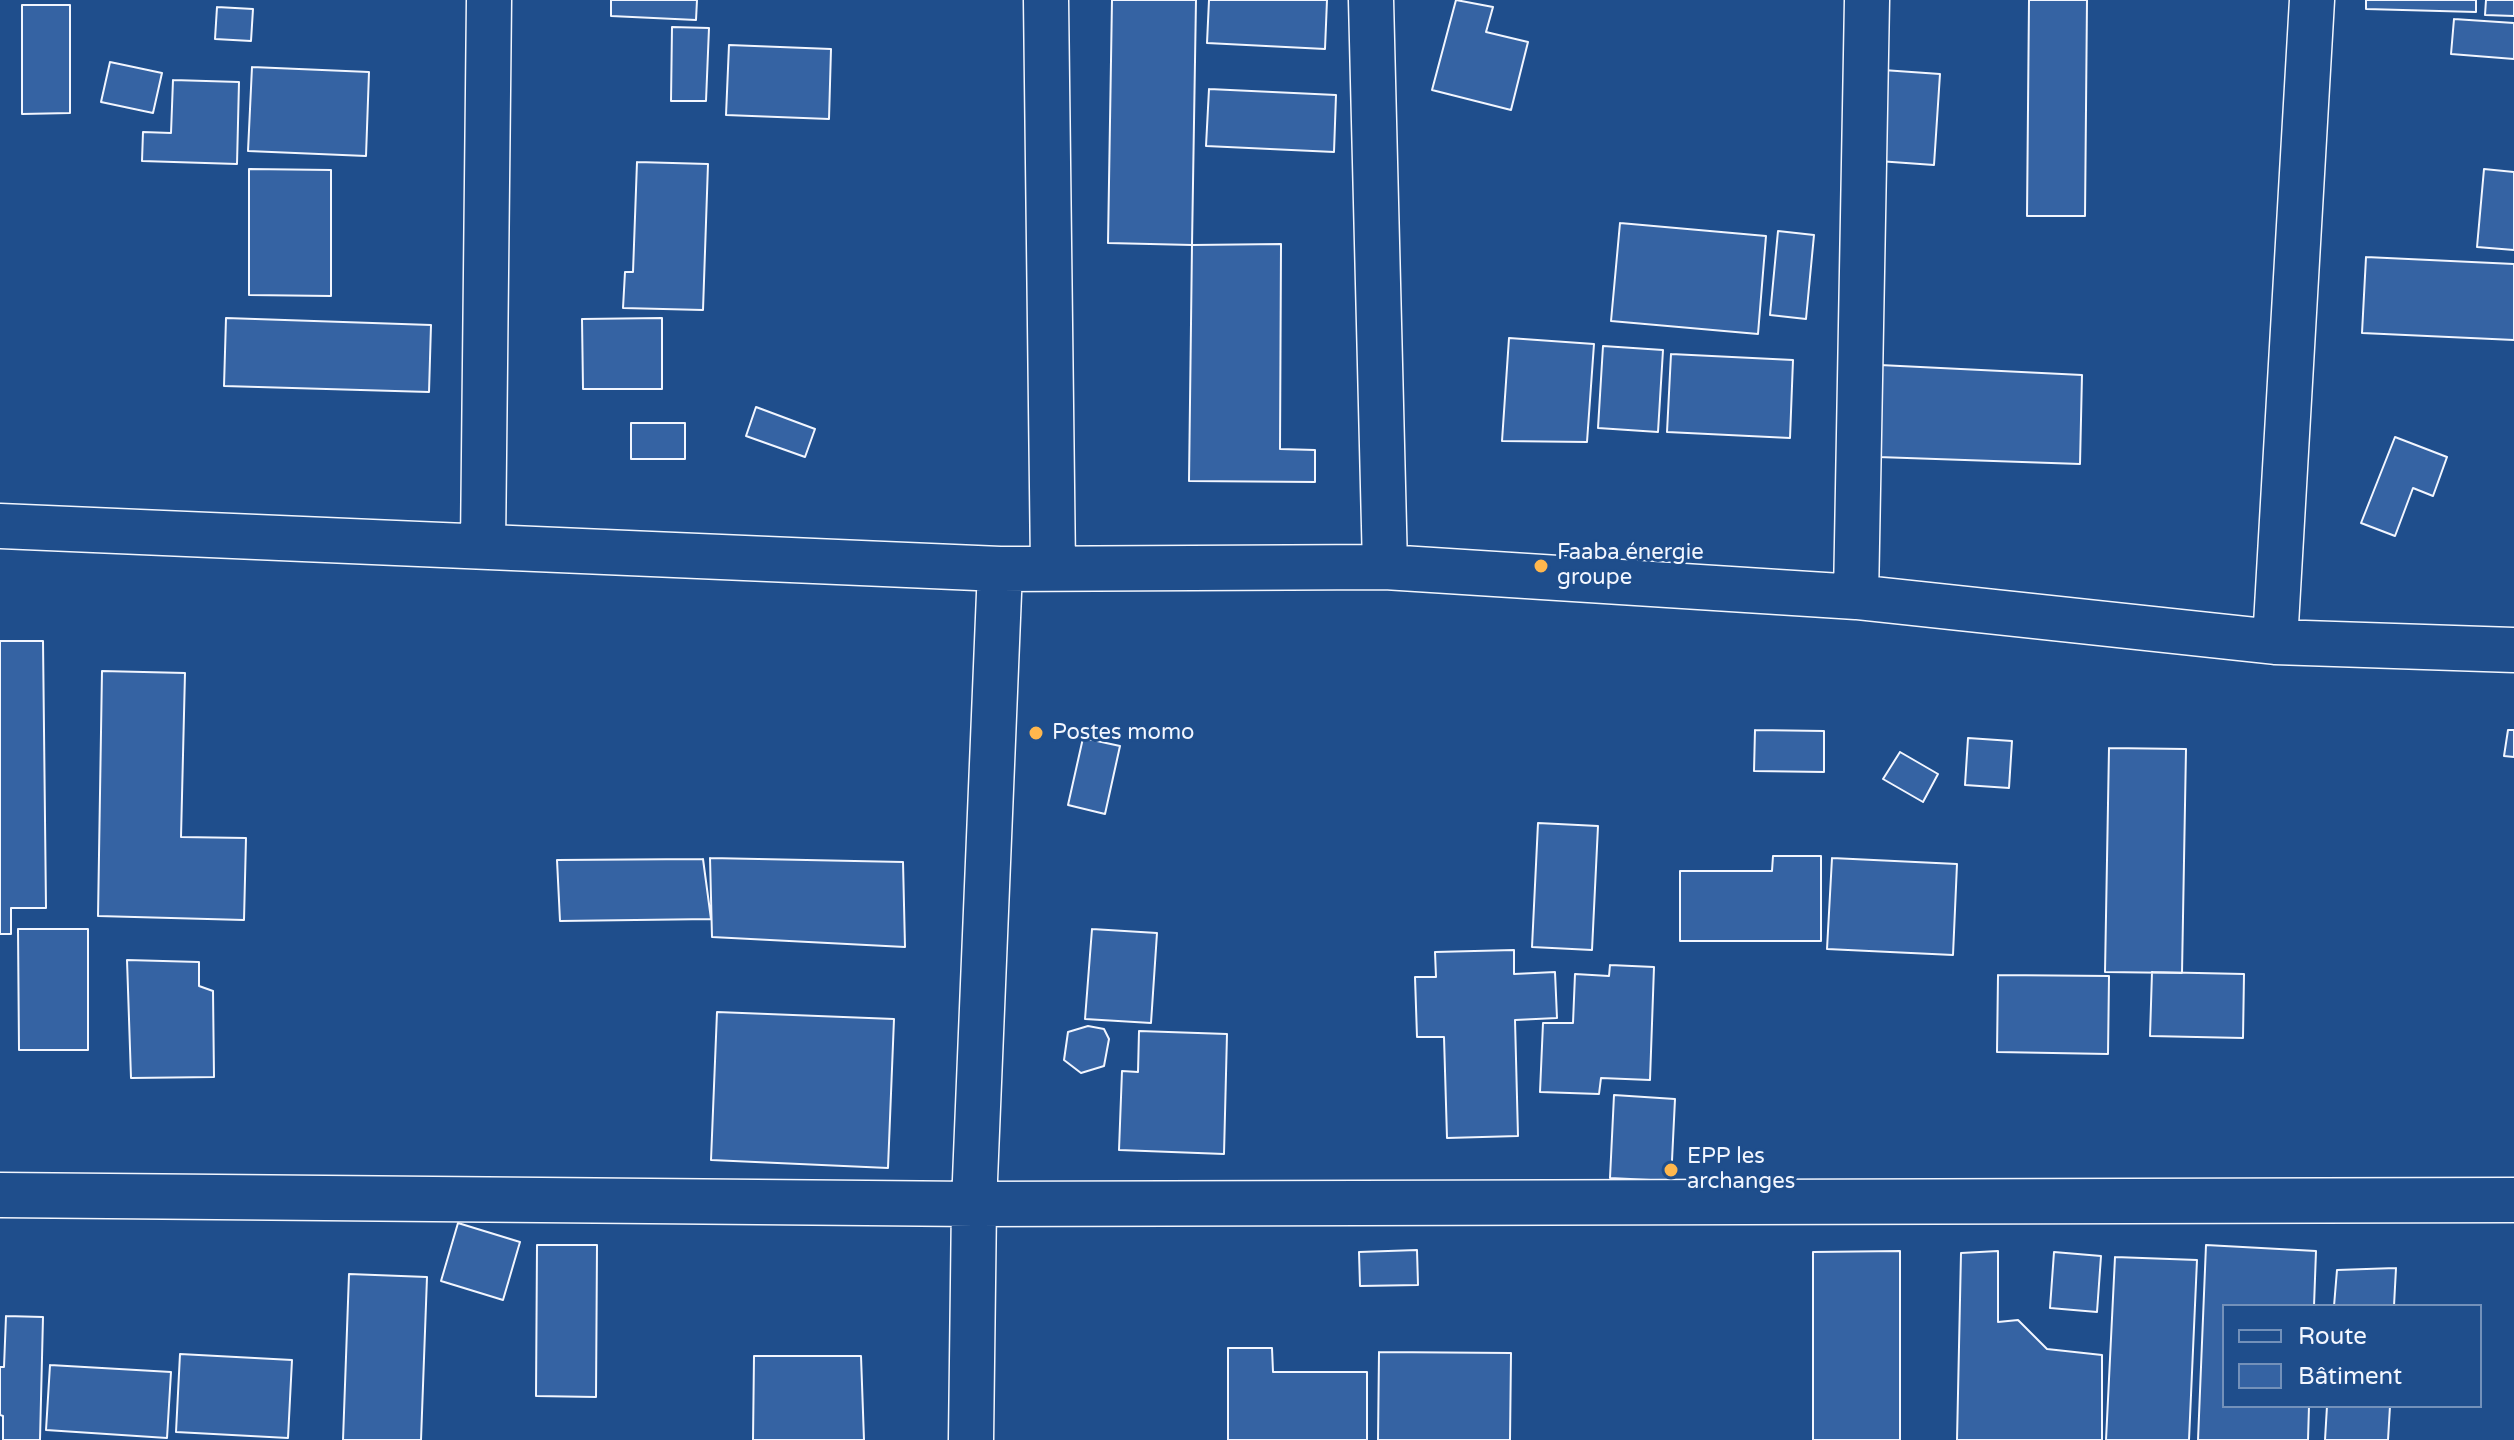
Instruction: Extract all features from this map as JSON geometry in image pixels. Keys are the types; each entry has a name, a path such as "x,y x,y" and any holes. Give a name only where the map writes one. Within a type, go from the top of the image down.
{"street":[{"path":"483,546 489,0"},
{"path":"1046,0 1053,567"},
{"path":"1371,0 1385,567"},
{"path":"1856,597 1867,0"},
{"path":"2275,642 2312,0"},
{"path":"0,526 1000,569 1385,567 1856,597 2275,642 2514,650"},
{"path":"971,1440 974,1204 1000,569"},
{"path":"0,1195 974,1204 2514,1200"}],"building":[{"path":"611,0 697,0 696,20 611,16"},
{"path":"1112,0 1196,0 1192,245 1108,243"},
{"path":"1209,0 1327,0 1325,49 1207,43"},
{"path":"1456,0 1493,7 1486,32 1528,42 1511,110 1432,90"},
{"path":"2029,0 2087,0 2085,216 2027,216"},
{"path":"2366,0 2476,0 2476,12 2366,9"},
{"path":"2486,0 2514,0 2514,16 2485,15"},
{"path":"22,5 70,5 70,113 22,114"},
{"path":"217,7 253,9 251,41 215,39"},
{"path":"2454,19 2514,23 2514,59 2451,54"},
{"path":"672,27 709,28 706,101 671,101"},
{"path":"729,45 831,49 829,119 726,115"},
{"path":"110,62 162,73 153,113 101,102"},
{"path":"252,67 369,72 366,156 248,151"},
{"path":"1883,70 1940,74 1934,165 1878,161"},
{"path":"173,80 239,82 237,164 142,161 143,132 171,133"},
{"path":"1209,89 1336,95 1334,152 1206,146"},
{"path":"637,162 708,164 703,310 623,308 625,272 633,272"},
{"path":"249,169 331,170 331,296 249,295"},
{"path":"2484,169 2514,172 2514,250 2477,247"},
{"path":"1620,223 1766,236 1758,334 1611,321"},
{"path":"1778,231 1814,235 1806,319 1770,315"},
{"path":"1281,244 1280,449 1315,450 1315,482 1189,481 1192,245"},
{"path":"2366,257 2514,264 2514,340 2362,333"},
{"path":"226,318 431,325 429,392 224,386"},
{"path":"662,318 662,389 583,389 582,319"},
{"path":"1509,338 1594,344 1587,442 1502,441"},
{"path":"1603,346 1663,350 1658,432 1598,428"},
{"path":"1671,354 1793,360 1790,438 1667,432"},
{"path":"1880,365 2082,375 2080,464 1878,457"},
{"path":"756,407 815,429 805,457 746,436"},
{"path":"631,423 685,423 685,459 631,459"},
{"path":"2395,437 2447,457 2433,496 2413,488 2395,536 2361,523"},
{"path":"0,641 43,641 46,908 11,908 11,934 0,934"},
{"path":"102,671 185,673 181,837 246,838 244,920 98,916"},
{"path":"1755,730 1824,731 1824,772 1754,771"},
{"path":"2508,730 2514,730 2514,757 2504,756"},
{"path":"1083,738 1120,746 1105,814 1068,805"},
{"path":"1968,738 2012,741 2009,788 1965,785"},
{"path":"2109,748 2186,749 2182,973 2105,972"},
{"path":"1900,752 1938,774 1923,802 1883,779"},
{"path":"1538,823 1598,826 1592,950 1532,947"},
{"path":"1773,856 1821,856 1821,941 1680,941 1680,871 1772,871"},
{"path":"710,858 903,862 905,947 712,937"},
{"path":"1832,858 1957,864 1953,955 1827,949"},
{"path":"703,859 711,919 560,921 557,860"},
{"path":"18,929 88,929 88,1050 19,1050"},
{"path":"1092,929 1157,933 1151,1023 1085,1019"},
{"path":"1514,950 1514,974 1555,972 1557,1018 1515,1020 1518,1136 1447,1138 1444,1037 1417,1037 1415,977 1436,977 1435,952"},
{"path":"127,960 199,962 199,986 213,991 214,1077 131,1078"},
{"path":"1610,965 1654,967 1650,1080 1601,1078 1599,1094 1540,1092 1543,1023 1573,1023 1575,974 1609,976"},
{"path":"2152,972 2244,974 2243,1038 2150,1036"},
{"path":"1998,975 2109,976 2108,1054 1997,1052"},
{"path":"717,1012 894,1019 888,1168 711,1160"},
{"path":"1088,1026 1104,1029 1109,1039 1104,1066 1081,1073 1064,1060 1068,1032"},
{"path":"1139,1031 1227,1034 1224,1154 1119,1150 1122,1071 1138,1072"},
{"path":"1614,1095 1675,1099 1671,1181 1610,1178"},
{"path":"458,1223 520,1242 503,1300 441,1281"},
{"path":"537,1245 597,1245 596,1397 536,1396"},
{"path":"2206,1245 2316,1251 2314,1304 2222,1304 2222,1408 2309,1408 2308,1440 2198,1440"},
{"path":"1417,1250 1418,1285 1360,1286 1359,1252"},
{"path":"1900,1251 1900,1440 1813,1440 1813,1252"},
{"path":"1998,1251 1998,1322 2018,1320 2047,1349 2102,1355 2102,1440 1957,1440 1961,1253"},
{"path":"2054,1252 2101,1256 2097,1312 2050,1308"},
{"path":"2115,1257 2197,1260 2189,1440 2106,1440"},
{"path":"2396,1268 2394,1304 2334,1304 2337,1270"},
{"path":"349,1274 427,1277 421,1440 343,1440"},
{"path":"6,1316 43,1317 40,1440 3,1440 0,1367 4,1367"},
{"path":"1228,1348 1272,1348 1273,1372 1367,1372 1367,1440 1228,1440"},
{"path":"1379,1352 1511,1353 1510,1440 1378,1440"},
{"path":"180,1354 292,1360 288,1438 176,1432"},
{"path":"754,1356 861,1356 864,1440 753,1440"},
{"path":"50,1365 171,1372 167,1438 46,1430"},
{"path":"2327,1408 2390,1408 2388,1440 2325,1440"}],"place":[{"name":"Faaba énergie groupe","path":"1541,566"},
{"name":"Postes momo","path":"1036,733"},
{"name":"EPP les archanges","path":"1671,1170"}]}
